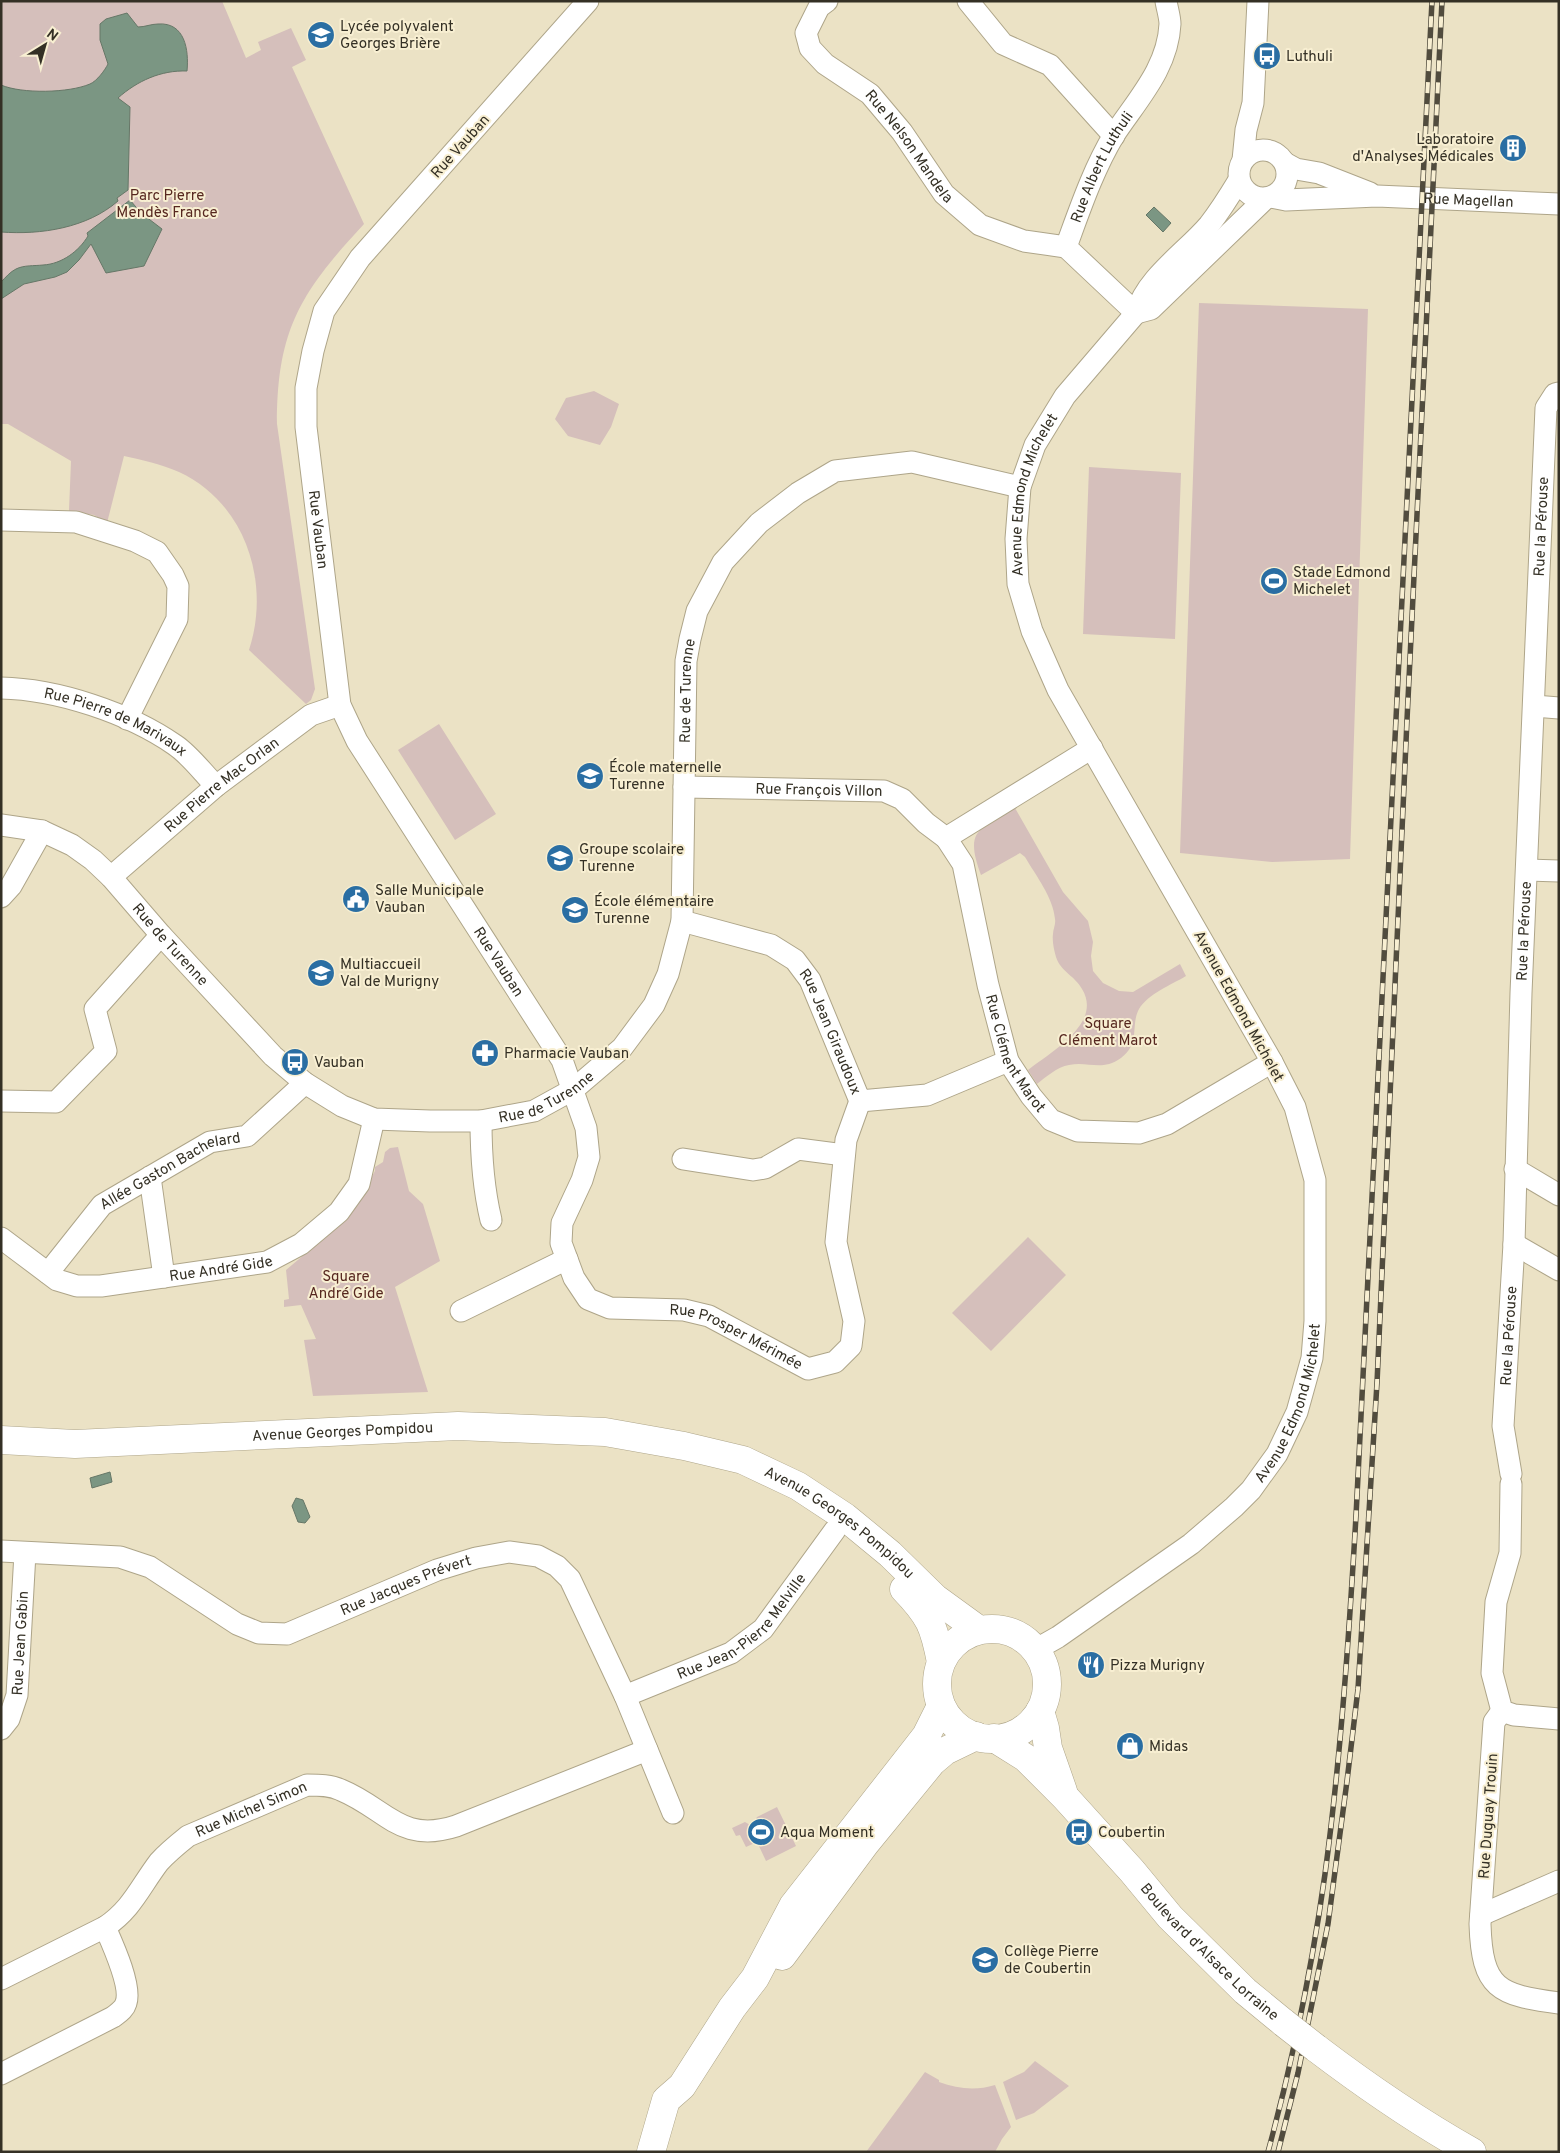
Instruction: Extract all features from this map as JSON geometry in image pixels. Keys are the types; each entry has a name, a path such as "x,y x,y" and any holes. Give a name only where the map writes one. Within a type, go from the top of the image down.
{"main road":[{"name":"Avenue Georges Pompidou","path":"1,1440 75,1444 458,1426 606,1432 684,1446 743,1460 798,1486 845,1517 890,1554 934,1598 979,1630"},
{"name":"Avenue Georges Pompidou","path":"684,1446 803,1508 869,1555 924,1609 933,1629 941,1662"},
{"path":"755,1978 771,1971 865,1844 932,1762 945,1752 985,1737 1008,1736 1031,1722 1040,1711 1046,1693 1043,1663 1026,1640 1001,1629 979,1630 963,1636 950,1648 941,1662 937,1684 942,1706 950,1720 962,1730 985,1737"},
{"path":"651,2152 666,2100 682,2086 732,2008 755,1978 792,1906 926,1736 942,1706"},
{"name":"Boulevard d'Alsace Lorraine","path":"1040,1711 1048,1748 1065,1797"},
{"name":"Boulevard d'Alsace Lorraine","path":"985,1737 1026,1758 1065,1797 1132,1871 1170,1917 1245,1991 1361,2082 1472,2152"},
{"path":"669,2152 685,2103 682,2086"}],"street":[{"name":"Rue Vauban","path":"574,1089 562,1060 357,741 340,704 306,427 306,388 324,310 360,258 588,1"},
{"name":"Rue Nelson Mandela","path":"827,1 819,7 806,33 810,48 825,64 870,94 902,132 944,194 980,225 1024,241 1066,247"},
{"path":"968,1 1003,44 1050,65 1114,136"},
{"name":"Rue Albert Luthuli","path":"1066,247 1085,194 1114,136 1146,91 1158,69 1166,45 1170,23 1166,1"},
{"name":"Avenue Edmond Michelet","path":"1035,1650 1058,1637 1191,1544 1224,1517 1251,1490 1277,1454 1297,1412 1312,1358 1315,1321 1315,1180 1295,1107 1272,1062 1058,690 1032,631 1018,584 1016,540 1020,488 1035,445 1065,396 1136,313 1140,301 1150,288 1209,225 1241,170 1246,130 1253,103 1258,1"},
{"name":"Avenue Edmond Michelet","path":"1253,103 1259,122 1278,157"},
{"path":"1256,150 1278,157 1287,179 1278,193 1269,198 1252,196 1246,192 1241,170 1256,150"},
{"name":"Rue Magellan","path":"1278,157 1296,169 1319,173 1377,196"},
{"name":"Rue Magellan","path":"1269,198 1286,200 1377,196 1559,204"},
{"name":"Avenue Edmond Michelet","path":"1136,313 1150,309 1252,210 1269,198"},
{"path":"1066,247 1136,313"},
{"name":"Rue la Pérouse","path":"1502,1711 1492,1673 1496,1602 1510,1553 1511,1479 1503,1426 1514,1244 1515,1169 1546,408 1555,394 1559,393"},
{"name":"Rue de Turenne","path":"1,825 42,831 72,845 93,860 111,876 161,936 274,1056 304,1084 342,1106 374,1119 481,1121 534,1111 574,1089 622,1048 654,1005 668,974 682,921 686,661 697,611 723,562 759,523 798,493 835,471 912,462 1020,488"},
{"path":"1,520 76,522 135,541 157,552 174,575 178,586 177,619 127,719"},
{"name":"Rue Pierre de Marivaux","path":"1,688 26,688 57,694 127,719 176,746 216,786"},
{"name":"Rue Pierre Mac Orlan","path":"111,876 216,786 310,715 340,704"},
{"path":"1534,706 1559,708"},
{"path":"946,838 1092,748"},
{"name":"Rue François Villon","path":"684,787 884,791 902,799 946,838"},
{"path":"1,897 11,886 42,831"},
{"name":"Rue Clément Marot","path":"946,838 963,864 988,984 1008,1061 1031,1096 1051,1120 1078,1130 1138,1134 1167,1124 1272,1062"},
{"path":"1527,870 1559,871"},
{"name":"Rue Jean Giraudoux","path":"682,921 771,945 794,960 810,980 860,1101 927,1095 1008,1061"},
{"path":"1,1101 56,1102 106,1051 95,1009 161,936"},
{"name":"Allée Gaston Bachelard","path":"48,1273 102,1205 210,1142 247,1136 304,1084"},
{"name":"Rue Prosper Mérimée","path":"574,1089 586,1128 589,1157 582,1180 562,1223 561,1243 574,1278 588,1299 610,1308 684,1310 710,1316 808,1369 835,1362 851,1346 854,1321 836,1242 846,1140 860,1101"},
{"name":"Rue André Gide","path":"1,1238 57,1280 77,1286 100,1286 267,1262 301,1244 339,1212 359,1184 374,1119"},
{"path":"481,1121 481,1159 484,1191 491,1220"},
{"path":"683,1159 753,1170 765,1168 798,1149 844,1155"},
{"path":"1515,1169 1559,1195"},
{"path":"150,1177 164,1277"},
{"path":"1514,1244 1559,1270"},
{"path":"461,1311 567,1259"},
{"name":"Rue Jean-Pierre Melville","path":"625,1696 731,1653 763,1629 835,1530"},
{"name":"Rue Jacques Prévert","path":"1,1551 120,1557 150,1567 237,1624 260,1633 287,1634 437,1570 476,1558 509,1552 538,1556 557,1566 570,1579 625,1696 673,1813"},
{"name":"Rue Jean Gabin","path":"1,1729 10,1719 17,1696 25,1553"},
{"path":"1502,1711 1514,1715 1559,1719"},
{"name":"Rue Duguay Trouin","path":"1502,1711 1494,1722 1481,1919 1484,1962 1496,1984 1522,1998 1559,2003"},
{"name":"Rue Michel Simon","path":"1,1979 120,1918 134,1902 159,1862 188,1836 307,1786 323,1785 340,1789 395,1823 413,1831 431,1832 456,1826 647,1750"},
{"path":"1481,1919 1559,1882"},
{"path":"1,2074 113,2017 122,2010 127,2002 125,1984 116,1952 105,1927"}],"green space":[{"name":"Parc Pierre Mendès France","path":"1,1 222,1 246,58 261,50 258,42 291,28 306,60 292,67 364,224 324,271 309,292 297,314 288,337 278,391 277,424 315,689 311,700 306,704 249,650 255,624 257,598 254,572 247,547 236,524 221,503 202,486 179,472 152,462 124,456 107,523 94,515 69,511 71,461 8,424 1,424"},
{"name":"Stade Edmond Michelet","path":"1199,303 1368,309 1350,859 1272,862 1180,853"},
{"path":"594,391 619,404 611,427 600,445 568,436 555,419 566,398"},
{"path":"1089,467 1181,473 1175,639 1083,634"},
{"path":"439,724 496,814 455,840 398,750"},
{"name":"Square Clément Marot","path":"1015,808 1063,892 1088,921 1093,942 1091,956 1093,971 1103,983 1119,991 1133,992 1180,964 1186,976 1154,994 1139,1009 1136,1015 1131,1046 1121,1058 1101,1065 1076,1064 1065,1066 1037,1084 1028,1070 1072,1036 1086,1013 1087,1002 1082,989 1058,962 1053,940 1054,911 1043,887 1025,857 1020,853 981,875 974,848 978,832 992,821"},
{"name":"Square André Gide","path":"398,1147 409,1191 423,1204 440,1261 395,1287 428,1392 313,1396 304,1340 316,1339 301,1305 284,1307 284,1300 289,1299 286,1270 350,1216 375,1171 375,1167 383,1162 385,1152 390,1148"},
{"path":"1028,1237 1066,1275 991,1351 952,1313"},
{"name":"Aqua Moment","path":"777,1807 796,1846 766,1861 757,1842 746,1847 740,1835 736,1836 732,1828 745,1822 752,1826 757,1817"},
{"path":"1035,2061 1069,2086 1034,2113 1016,2120 1003,2082 1024,2072"},
{"path":"925,2072 939,2080 939,2082 960,2088 974,2089 995,2085 1011,2127 995,2152 866,2152"}],"shaded area":[{"path":"127,13 138,27 158,24 167,25 180,32 186,46 187,55 187,71 168,72 150,78 133,86 118,98 130,107 128,190 106,210 92,218 63,228 32,232 1,232 1,85 21,90 58,91 93,83 108,64 100,40 100,24 106,19"},
{"path":"130,200 141,213 162,229 144,266 106,273 91,244 67,272 55,277 24,284 1,299 1,282 12,272 22,267 50,264 69,256 84,242 88,236 87,233"},
{"path":"1154,207 1171,223 1163,232 1146,215"},
{"path":"110,1472 112,1482 92,1488 90,1478"},
{"path":"296,1498 303,1500 310,1517 305,1523 298,1522 292,1506"}],"railway":[{"path":"1268,2152 1294,2048 1320,1909 1336,1785 1347,1650 1356,1516 1432,1"},
{"path":"1278,2152 1298,2073 1328,1924 1358,1689 1377,1383 1442,1"}],"place":[{"name":"Lycée polyvalent Georges Brière","path":"321,35"},
{"name":"Luthuli","path":"1267,56"},
{"name":"Laboratoire d'Analyses Médicales","path":"1513,148"},
{"name":"Stade Edmond Michelet","path":"1274,581"},
{"name":"École maternelle Turenne","path":"590,776"},
{"name":"Groupe scolaire Turenne","path":"560,858"},
{"name":"Salle Municipale Vauban","path":"356,899"},
{"name":"École élémentaire Turenne","path":"575,910"},
{"name":"Multiaccueil Val de Murigny","path":"321,973"},
{"name":"Pharmacie Vauban","path":"485,1053"},
{"name":"Vauban","path":"295,1062"},
{"name":"Pizza Murigny","path":"1091,1665"},
{"name":"Midas","path":"1130,1746"},
{"name":"Aqua Moment","path":"761,1832"},
{"name":"Coubertin","path":"1079,1832"},
{"name":"Collège Pierre de Coubertin","path":"985,1960"}]}
